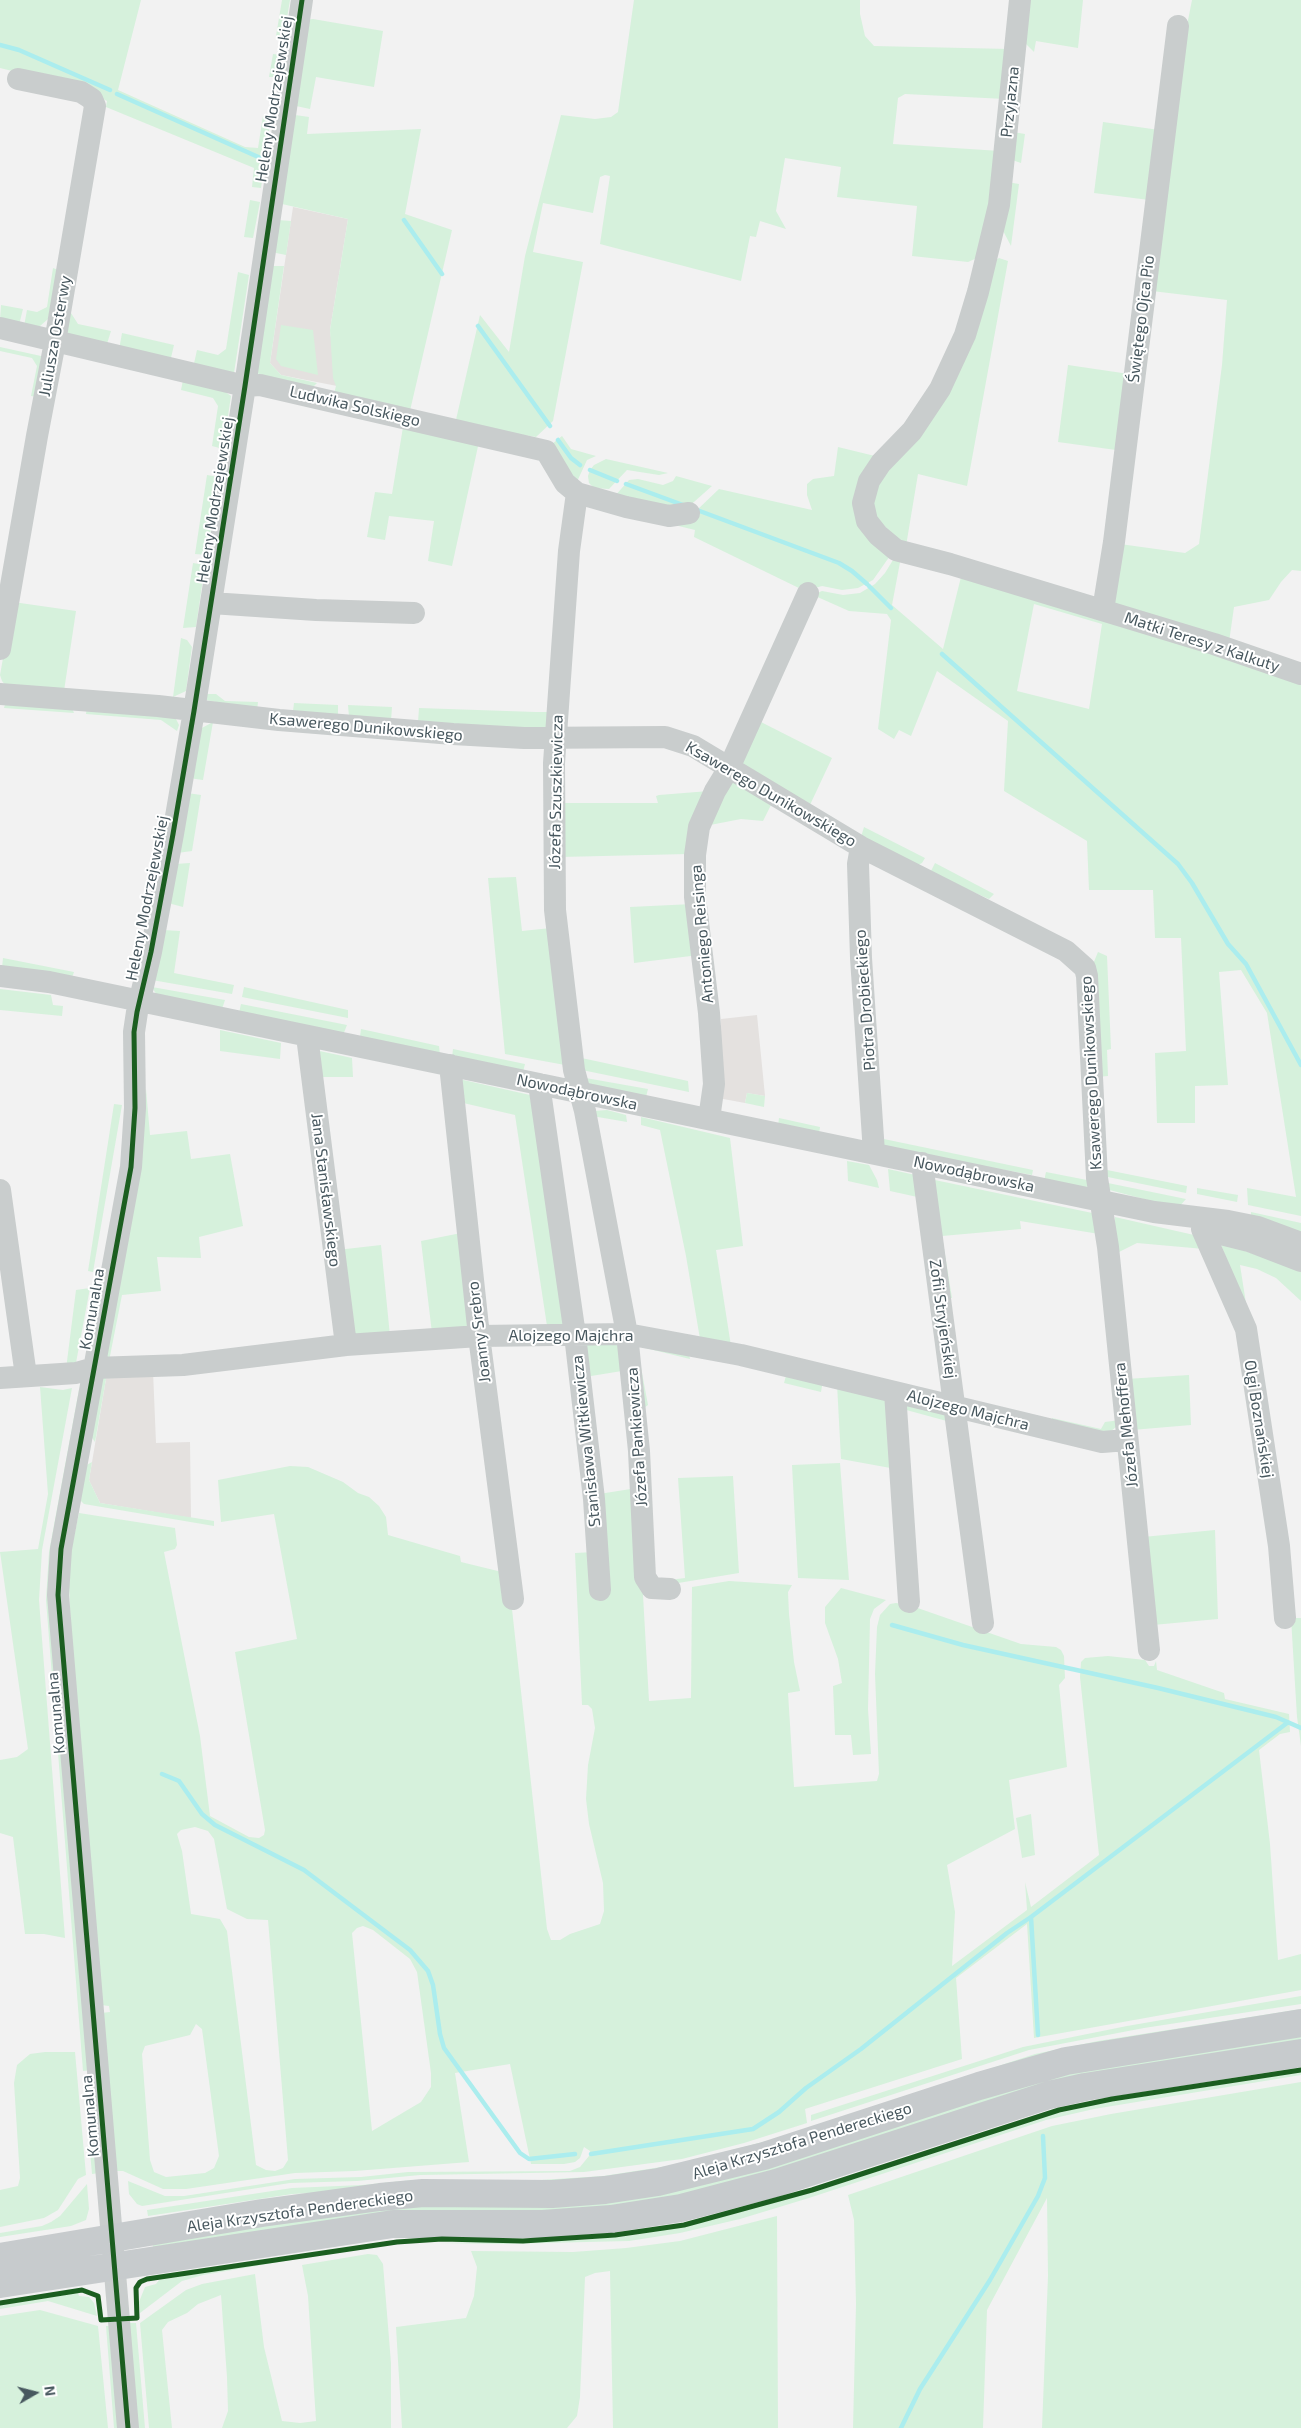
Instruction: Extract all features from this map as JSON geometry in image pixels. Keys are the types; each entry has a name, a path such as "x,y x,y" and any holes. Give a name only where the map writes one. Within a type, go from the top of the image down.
{"main road":[{"name":"Aleja Krzysztofa Pendereckiego","path":"0,2257 262,2213 380,2197 423,2193 552,2194 605,2190 658,2182 711,2171 764,2156 979,2086 1066,2061 1301,2023"},
{"name":"Aleja Krzysztofa Pendereckiego","path":"0,2284 393,2224 543,2224 611,2219 681,2208 776,2183 1049,2095 1085,2087 1301,2053"}],"street":[{"name":"Heleny Modrzejewskiej","path":"139,1000 151,952 194,711 245,386 302,0"},
{"name":"Przyjazna","path":"896,550 878,535 867,521 863,503 869,481 881,463 912,431 940,389 965,335 978,292 999,205 1020,0"},
{"name":"Świętego Ojca Pio","path":"1103,610 1114,542 1178,26"},
{"name":"Juliusza Osterwy","path":"0,649 36,436 56,342 95,106 92,99 81,92 18,79"},
{"name":"Ludwika Solskiego","path":"0,328 245,386 260,385 546,451 565,483 577,492 626,507 669,516 689,512"},
{"name":"Józefa Szuszkiewicza","path":"577,492 569,551 554,763 555,910 571,1051 579,1092"},
{"name":"Matki Teresy z Kalkuty","path":"896,550 950,564 1103,610 1214,644 1301,674"},
{"name":"Antoniego Reisinga","path":"709,1119 714,1084 709,1013 695,897 695,855 699,827 715,791 729,768 808,593"},
{"path":"211,603 316,610 414,613"},
{"name":"Ksawerego Dunikowskiego","path":"0,694 453,734 556,737 665,736 693,746 861,847 1057,946 1085,968 1093,1116 1100,1201"},
{"name":"Piotra Drobieckiego","path":"861,847 858,864 861,958 874,1154"},
{"name":"Nowodąbrowska","path":"0,976 49,982 139,1000 1154,1212 1242,1224 1274,1232 1301,1243"},
{"name":"Komunalna","path":"128,2428 58,1595 61,1549 131,1168 135,1108 134,1032 139,1000"},
{"name":"Jana Stanisławskiego","path":"307,1036 346,1345"},
{"name":"Joanny Srebro","path":"450,1066 479,1336 513,1599"},
{"name":"Stanisława Witkiewicza","path":"539,1084 575,1334 594,1499 600,1590"},
{"name":"Józefa Pankiewicza","path":"579,1092 585,1111 627,1334 639,1451 645,1577 652,1588 670,1589"},
{"name":"Zofii Stryjeńskiej","path":"922,1163 982,1623"},
{"path":"0,1190 26,1376"},
{"name":"Józefa Mehoffera","path":"1100,1201 1108,1247 1150,1650"},
{"name":"Nowodąbrowska","path":"1154,1212 1202,1229 1249,1241 1301,1261"},
{"name":"Olgi Boznańskiej","path":"1202,1229 1246,1329 1279,1546 1285,1618"},
{"name":"Alojzego Majchra","path":"0,1378 76,1373 94,1368 182,1365 346,1345 479,1336 627,1334 741,1355 1102,1442 1127,1440"},
{"path":"895,1392 909,1602"}],"shaded area":[{"path":"293,207 348,219 330,330 337,386 281,375 270,363"},
{"path":"757,1015 765,1096 747,1093 745,1103 718,1098 721,1019"},
{"path":"153,1371 156,1443 190,1442 191,1518 100,1503 89,1480 107,1373"}],"green space":[{"path":"0,0 141,0 118,90 245,147 258,148 263,116 271,116 261,188 252,187 254,168 106,107 107,101 82,88 0,68"},
{"path":"282,0 290,0 284,36 276,36"},
{"path":"634,0 860,0 860,14 865,36 874,46 1010,49 1005,99 905,94 898,98 893,144 1000,151 977,258 968,262 912,256 917,206 837,197 841,167 785,158 776,211 786,229 760,221 756,237 750,236 741,281 600,244 610,176 605,175 600,177 593,213 543,203 533,252 583,262 553,421 536,437 455,424 480,315 509,352 525,256 561,115 595,119 611,117 618,112"},
{"path":"1025,0 1083,0 1078,48 1036,41 1034,52 1026,44"},
{"path":"1192,0 1301,0 1301,571 1292,570 1269,600 1234,607 1229,642 1111,603 1120,544 1185,553 1199,544 1222,365 1227,300 1152,291 1180,61"},
{"path":"313,19 383,31 374,87 316,77 310,109 296,106 306,20"},
{"path":"273,54 281,55 278,77 269,77"},
{"path":"295,115 309,117 307,134 421,129 405,214 452,230 409,415 333,397 336,386 333,378 330,330 348,219 282,204"},
{"path":"1103,122 1159,130 1149,200 1094,193"},
{"path":"1013,132 1025,134 1021,163 1009,159"},
{"path":"1007,182 1019,184 1011,246 999,223"},
{"path":"250,200 260,202 253,238 244,237"},
{"path":"278,220 291,221 286,255 271,252"},
{"path":"999,258 1008,261 967,486 918,474 906,546 870,513 872,491 905,445 993,262"},
{"path":"269,266 284,266 270,363 281,375 317,383 313,387 306,389 253,372"},
{"path":"53,268 58,270 48,319 40,326 24,326 27,310 37,312 47,307"},
{"path":"238,272 249,275 234,373 193,368 197,350 218,355 226,349"},
{"path":"1,305 23,309 19,325 0,320"},
{"path":"71,313 78,324 111,331 106,347 73,339 62,325"},
{"path":"281,325 313,330 318,375 281,366 276,359"},
{"path":"122,333 174,345 170,362 119,350"},
{"path":"0,347 41,356 37,397 31,396 37,366 32,358 0,351"},
{"path":"1068,365 1129,374 1116,450 1058,442"},
{"path":"183,380 220,388 231,396 223,449 212,446 218,406 213,398 181,390"},
{"path":"403,427 480,437 452,566 428,561 434,521 389,516 385,540 367,537 375,492 392,494"},
{"path":"562,436 571,449 596,456 587,460 575,486 552,444"},
{"path":"838,447 879,457 857,487 892,553 873,580 858,588 842,590 822,586 805,591 694,537 695,530 580,502 697,510 719,489 812,510 807,495 807,484 813,479 834,476"},
{"path":"606,459 668,473 659,475 627,470 609,489 594,488 589,483 588,476 590,470 594,465"},
{"path":"207,475 219,477 207,555 195,554"},
{"path":"676,476 712,486 686,509 614,497 629,480 638,479 663,485 673,481"},
{"path":"896,555 901,557 892,605 943,649 962,573 1301,680 1301,1216 1248,1205 1247,1188 1296,1197 1267,1013 1241,970 1219,972 1228,1085 1195,1086 1195,1123 1157,1123 1155,1053 1186,1051 1181,938 1155,938 1153,890 1089,890 1087,841 1004,791 1008,721 937,671 911,736 899,730 894,739 878,729 891,620 887,614 849,611 813,595 822,591 843,595 860,593 875,584 885,573","holes":["1034,604 1102,624 1089,709 1017,691"]},
{"path":"193,563 205,565 196,627 183,628"},
{"path":"13,602 76,611 64,691 6,686 2,681 0,675"},
{"path":"181,638 187,640 192,647 186,691 173,697"},
{"path":"206,694 216,694 225,701 258,702 257,710 206,700"},
{"path":"6,701 71,706 74,713 4,708"},
{"path":"294,703 338,705 338,716 293,711"},
{"path":"348,705 392,707 391,721 349,717"},
{"path":"87,707 175,717 179,725 177,731 161,720 86,714"},
{"path":"419,708 551,712 547,730 418,722"},
{"path":"757,720 832,758 809,807 743,769 740,754"},
{"path":"213,722 203,780 189,778 200,729"},
{"path":"733,779 772,803 763,821 741,819 705,826"},
{"path":"709,791 688,854 560,857 559,803 658,803 656,796 659,795"},
{"path":"187,793 201,795 192,851 177,853"},
{"path":"864,827 925,858 918,865 861,837"},
{"path":"190,863 183,907 168,903 175,864"},
{"path":"935,863 994,894 989,899 930,873"},
{"path":"516,877 522,931 551,928 565,1065 505,1054 488,878"},
{"path":"693,904 699,955 634,963 630,907"},
{"path":"163,930 180,931 174,973 234,985 232,994 152,980"},
{"path":"1098,952 1107,956 1111,1049 1107,1050 1108,1076 1097,1077 1093,964"},
{"path":"3,958 74,972 71,978 2,968"},
{"path":"152,987 225,1000 222,1009 156,994"},
{"path":"244,987 348,1010 348,1018 242,997"},
{"path":"0,989 51,995 53,1005 63,1006 62,1016 0,1010"},
{"path":"241,1004 347,1025 343,1035 239,1013"},
{"path":"361,1029 439,1046 440,1055 360,1037"},
{"path":"220,1030 281,1043 280,1059 220,1051"},
{"path":"453,1049 525,1064 523,1072 452,1058"},
{"path":"315,1050 352,1058 353,1077 315,1077"},
{"path":"577,1057 688,1081 689,1092 577,1069"},
{"path":"580,1077 648,1089 646,1097 586,1085"},
{"path":"459,1079 530,1095 566,1326 547,1326 515,1115 459,1102"},
{"path":"146,1089 150,1135 187,1131 191,1159 230,1154 243,1226 199,1237 201,1258 157,1257 161,1291 122,1295 109,1361 104,1358"},
{"path":"747,1093 765,1096 764,1107 745,1103"},
{"path":"114,1104 122,1105 93,1272 88,1271"},
{"path":"607,1110 626,1115 627,1122 592,1116 593,1111"},
{"path":"641,1117 730,1138 743,1246 716,1250 731,1346 700,1339 686,1256 660,1130 641,1125"},
{"path":"779,1118 820,1127 819,1134 778,1126"},
{"path":"879,1138 1033,1170 1032,1175 880,1147"},
{"path":"847,1161 869,1165 879,1188 848,1181"},
{"path":"888,1169 920,1176 922,1198 890,1191"},
{"path":"1102,1169 1187,1186 1186,1193 1103,1176"},
{"path":"1046,1172 1092,1181 1089,1186 1084,1188 1044,1181"},
{"path":"930,1179 1097,1214 1099,1234 1020,1221 1021,1229 942,1236 952,1298 944,1299"},
{"path":"1103,1182 1186,1199 1178,1208 1102,1188"},
{"path":"1197,1188 1238,1195 1237,1202 1197,1194"},
{"path":"1251,1212 1301,1223 1301,1237 1251,1218"},
{"path":"1115,1217 1194,1235 1204,1249 1137,1243 1115,1254"},
{"path":"461,1233 470,1327 432,1333 421,1241"},
{"path":"1220,1242 1301,1271 1301,1301 1276,1278 1257,1269 1240,1265 1248,1316"},
{"path":"381,1245 390,1336 353,1339 337,1250"},
{"path":"90,1288 75,1368 66,1369 76,1290"},
{"path":"615,1339 628,1370 585,1377 583,1340"},
{"path":"638,1340 688,1350 690,1359 637,1346 648,1405 640,1411 641,1390 633,1348"},
{"path":"787,1372 823,1380 821,1392 784,1383"},
{"path":"107,1373 95,1442 90,1435 100,1378"},
{"path":"1189,1375 1191,1425 1132,1430 1126,1379"},
{"path":"80,1384 65,1498 91,2070 83,2071 46,1600 49,1552"},
{"path":"837,1384 890,1397 896,1469 841,1459"},
{"path":"40,1387 63,1390 72,1388 42,1550 39,1600 65,1938 44,1934 25,1934 13,1837 0,1833 0,1760 17,1757 28,1749 0,1552 38,1549 48,1494"},
{"path":"902,1400 948,1411 954,1423 899,1408"},
{"path":"640,1411 653,1582 685,1578 678,1478 733,1476 739,1573 666,1585 656,1586 651,1583 648,1574"},
{"path":"1052,1418 1101,1429 1105,1422 1120,1420 1117,1426 1110,1432 1101,1434 1051,1424"},
{"path":"92,1462 89,1480 100,1503 214,1521 214,1526 84,1504 78,1498 85,1466"},
{"path":"840,1463 849,1580 798,1578 792,1465"},
{"path":"290,1466 308,1467 343,1482 358,1493 369,1497 379,1506 386,1517 388,1535 460,1556 461,1562 506,1573 512,1609 547,1929 551,1940 560,1940 570,1934 600,1924 604,1911 603,1883 589,1824 586,1799 588,1765 595,1728 592,1709 588,1705 582,1705 575,1553 594,1552 599,1494 637,1488 654,1594 643,1595 649,1701 691,1698 692,1587 729,1581 792,1585 788,1592 789,1614 794,1662 800,1691 788,1693 794,1787 877,1781 879,1774 875,1674 877,1627 880,1615 890,1604 909,1605 1021,1644 1056,1647 1061,1650 1064,1656 1065,1678 1059,1685 1067,1767 1009,1780 1015,1829 947,1865 955,1912 952,1966 1027,1910 1025,1882 1031,1907 1099,1855 1080,1677 1081,1662 1085,1658 1108,1656 1145,1660 1149,1666 1154,1666 1156,1661 1157,1670 1224,1693 1225,1699 1289,1714 1290,1732 1280,1734 1259,1750 1270,1844 1278,1960 1301,1954 1301,1990 1034,2038 1027,1924 956,1978 962,2059 805,2109 807,2123 744,2143 682,2159 584,2172 420,2175 357,2181 290,2183 142,2206 137,2204 129,2194 128,2181 165,2196 184,2196 295,2179 361,2177 408,2172 570,2171 580,2167 589,2156 590,2151 584,2147 580,2158 575,2162 531,2164 510,2064 455,2073 469,2162 355,2171 295,2173 186,2189 163,2189 123,2171 115,2171 101,2013 110,2012 109,2006 101,2005 65,1579 79,1513 175,1528 177,1545 175,1549 164,1552 200,1736 210,1816 249,1837 259,1838 264,1835 265,1830 235,1652 297,1639 274,1514 221,1522 218,1480","holes":["195,1827 208,1831 214,1839 227,1909 247,1919 268,1920 288,2160 283,2168 275,2171 266,2170 256,2165 227,1931 220,1919 191,1914 182,1851 177,1834 181,1830","363,1926 373,1930 410,1959 417,1972 431,2073 431,2087 421,2102 372,2131 352,1933 357,1928","196,2024 202,2029 219,2156 214,2168 205,2173 166,2177 154,2172 150,2160 142,2054 145,2046 190,2035"]},
{"path":"1215,1530 1218,1619 1153,1625 1143,1537"},
{"path":"841,1588 886,1600 874,1609 870,1619 868,1709 871,1754 853,1755 851,1735 835,1735 833,1686 842,1683 838,1659 825,1623 825,1607"},
{"path":"1291,1618 1301,1618 1301,1746 1297,1717"},
{"path":"1031,1814 1035,1855 1022,1858 1016,1818"},
{"path":"1301,1996 1301,2004 1144,2028 1029,2050 811,2121 811,2115 1023,2047 1127,2026"},
{"path":"1301,2009 1301,2015 908,2102 640,2177 292,2194 148,2216 147,2210 292,2188 362,2185 413,2180 540,2180 603,2176 674,2165 774,2139 1035,2054 1098,2041"},
{"path":"1301,2032 1301,2044 692,2197 154,2253 152,2241 367,2207 544,2202 1054,2073"},
{"path":"75,2052 86,2175 78,2179 58,2210 44,2218 0,2227 0,2190 18,2186 20,2178 14,2083 17,2065 30,2054"},
{"path":"1301,2072 1301,2075 1094,2109 1046,2120 809,2198 740,2219 680,2233 629,2241 503,2244 439,2243 581,2240 627,2236 688,2226 823,2189 1053,2114 1101,2103"},
{"path":"91,2082 99,2173 92,2174 84,2083"},
{"path":"1301,2082 1301,2428 1042,2428 1048,2276 1047,2198 987,2310 983,2428 853,2428 856,2304 854,2220 848,2195 1052,2126 1111,2114"},
{"path":"87,2184 89,2209 86,2220 71,2226 0,2237 0,2233 42,2226 51,2222 60,2216"},
{"path":"777,2216 778,2428 613,2428 610,2271 595,2273 585,2277 580,2397 577,2416 567,2428 402,2428 396,2327 466,2318 474,2296 477,2267 471,2251 573,2252 626,2248 680,2241"},
{"path":"338,2252 203,2275 182,2281 140,2313 139,2302 145,2287 156,2284 159,2280"},
{"path":"368,2254 377,2255 383,2264 391,2363 391,2428 222,2428 228,2411 221,2295 198,2304 187,2313 168,2322 162,2330 172,2428 149,2428 140,2323 186,2290 202,2284 255,2274 264,2347 282,2421 300,2423 316,2421 308,2296 302,2265"},
{"path":"78,2293 79,2296 89,2297 94,2303 97,2316 48,2301 0,2309 0,2305"},
{"path":"40,2310 98,2326 108,2428 0,2428 0,2316"},
{"path":"128,2323 136,2323 145,2428 137,2428"},
{"path":"106,2326 112,2326 120,2428 114,2428"}],"waterway":[{"path":"0,45 19,50 110,90"},
{"path":"117,94 265,160"},
{"path":"404,220 442,274"},
{"path":"478,326 550,426"},
{"path":"558,440 571,458 580,465"},
{"path":"590,470 617,481"},
{"path":"626,484 683,505"},
{"path":"697,510 839,563 867,584"},
{"path":"869,586 891,608"},
{"path":"942,654 1178,864 1192,883 1228,944 1246,964 1301,1065"},
{"path":"892,1625 963,1645 1158,1688 1276,1717 1301,1728"},
{"path":"591,2154 753,2129 779,2112 806,2088 861,2049 1007,1933 1031,1917 1287,1723"},
{"path":"162,1774 179,1781 202,1814 215,1825 304,1870 410,1950 428,1971 433,1985 440,2034 444,2048 520,2153 529,2159 575,2154"},
{"path":"1031,1917 1038,2035"},
{"path":"901,2428 920,2389 990,2280 1038,2196 1045,2178 1043,2136"}],"cycle path":[{"path":"128,2428 58,1595 61,1549 131,1167 135,1108 134,1032 151,952 194,711 245,386 302,0"},
{"path":"0,2303 82,2290 98,2296 101,2320 137,2318 136,2288 140,2282 147,2279 397,2242 442,2239 523,2241 615,2235 684,2225 812,2190 1059,2110 1112,2099 1301,2070"}]}
